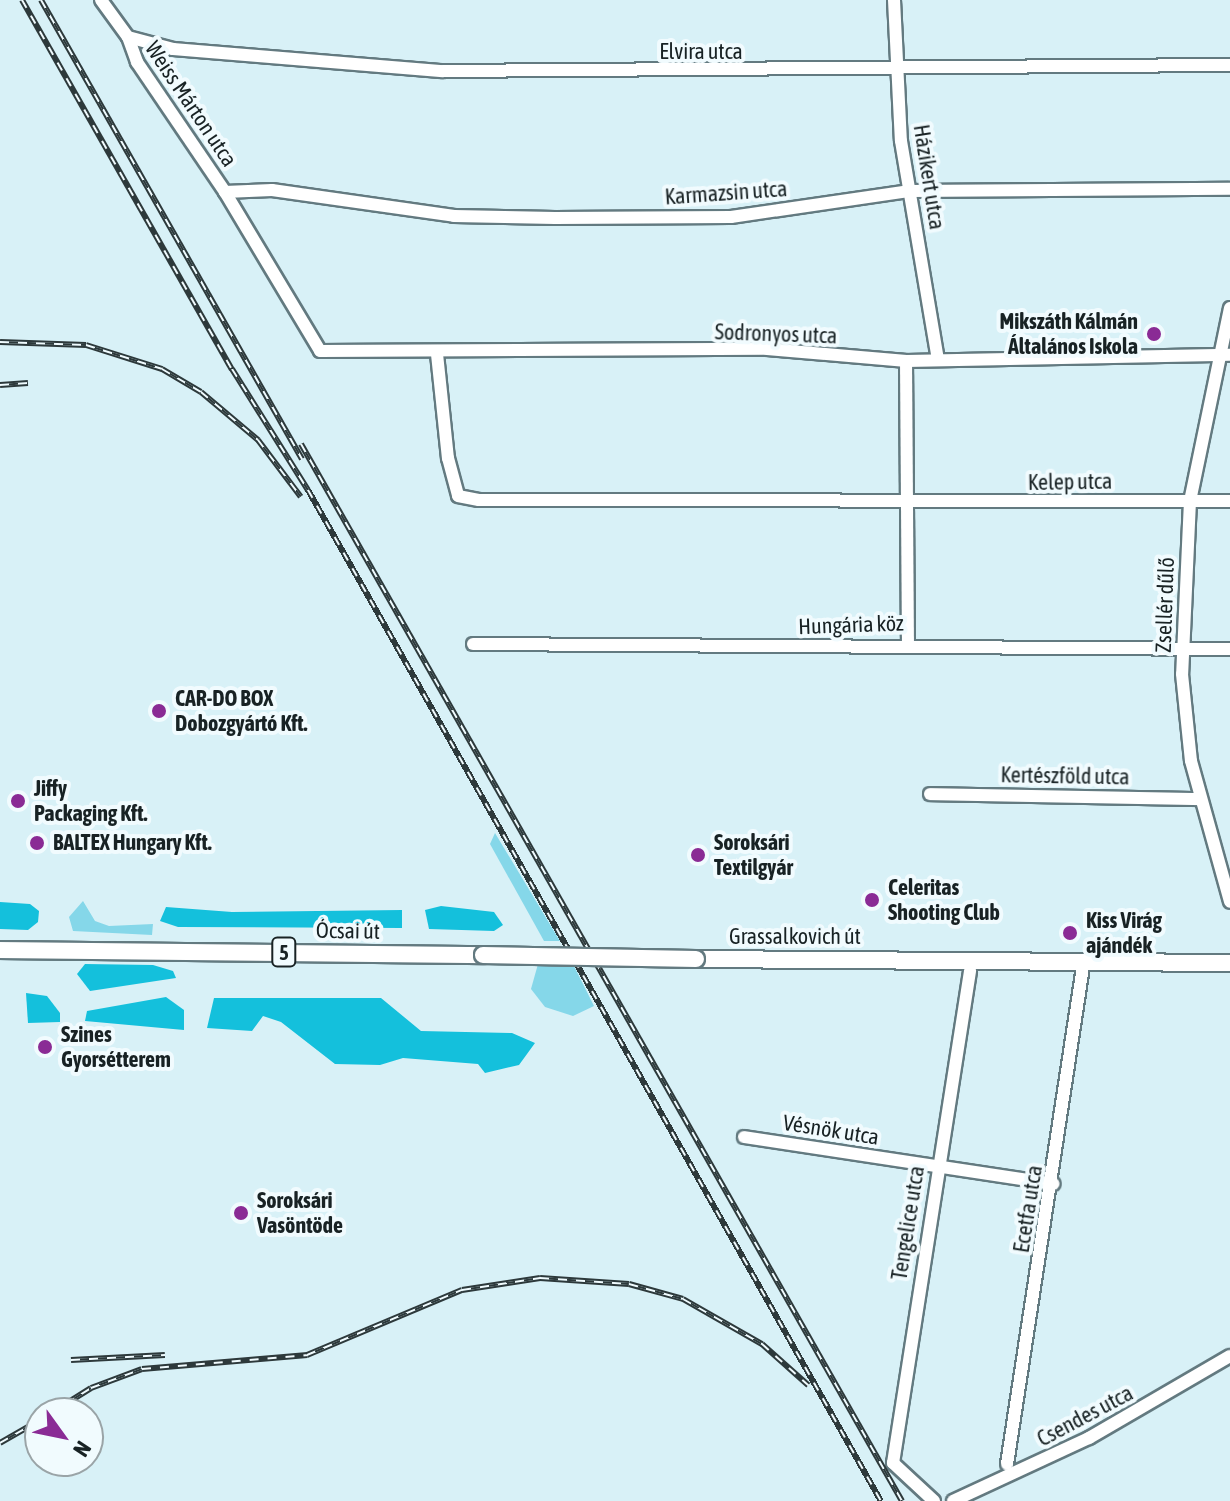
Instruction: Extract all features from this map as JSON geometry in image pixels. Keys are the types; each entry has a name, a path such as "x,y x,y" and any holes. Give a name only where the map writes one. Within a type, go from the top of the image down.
{"main road":[{"name":"Ócsai út","path":"0,950 696,959"},
{"name":"Grassalkovich út","path":"696,959 1230,963"}],"street":[{"name":"Weiss Márton utca","path":"101,0 128,37 137,62 225,192 320,351"},
{"name":"Házikert utca","path":"894,0 895,70 910,191 938,359"},
{"name":"Elvira utca","path":"128,37 173,49 443,71 895,70 1230,65"},
{"name":"Karmazsin utca","path":"225,192 272,190 454,216 555,218 731,217 910,191 1230,189"},
{"name":"Zsellér dűlő","path":"1230,308 1225,354 1190,501 1183,648 1184,720 1200,799 1230,902"},
{"name":"Sodronyos utca","path":"320,351 437,354 767,349 906,361 1225,354"},
{"name":"Kelep utca","path":"437,354 448,458 458,496 479,500 910,504 1230,501"},
{"path":"906,361 910,504 908,644"},
{"name":"Hungária köz","path":"473,644 908,644 1230,649"},
{"name":"Kertészföld utca","path":"930,794 1200,799"},
{"name":"Ecetfa utca","path":"1007,1464 1053,1184 1084,960"},
{"name":"Tengelice utca","path":"934,1501 893,1463 937,1166 970,971"},
{"name":"Vésnök utca","path":"744,1137 1053,1184"},
{"name":"Csendes utca","path":"953,1501 1089,1438 1230,1356"}],"shaded area":[{"path":"495,833 560,941 544,941 490,844"},
{"path":"83,901 95,921 109,926 153,924 152,935 73,931 69,917"},
{"path":"0,902 30,904 39,911 38,922 28,930 0,929"},
{"path":"441,906 494,912 503,925 494,931 429,929 425,910"},
{"path":"166,907 232,912 402,910 402,928 178,927 160,921"},
{"path":"85,964 153,965 173,971 176,978 90,991 77,974"},
{"path":"538,964 573,964 594,1006 573,1016 545,1007 531,989"},
{"path":"26,993 47,996 60,1013 60,1022 28,1023"},
{"path":"166,997 184,1010 184,1030 85,1021 87,1011"},
{"path":"214,998 381,998 421,1031 512,1033 535,1043 519,1065 485,1073 478,1064 403,1058 380,1065 335,1064 281,1022 263,1016 252,1031 207,1028"}],"railway":[{"path":"22,0 232,369 308,490 881,1501"},
{"path":"41,0 302,459"},
{"path":"0,342 86,345 162,369 201,392 258,440 301,497"},
{"path":"0,385 28,383"},
{"path":"301,444 902,1501"},
{"path":"77,1397 91,1388 142,1369 307,1355 462,1290 540,1278 629,1284 683,1299 762,1344 808,1385"},
{"path":"71,1360 165,1355"},
{"path":"0,1443 24,1429"}],"place":[{"name":"Mikszáth Kálmán Általános Iskola","path":"1154,334"},
{"name":"CAR-DO BOX Dobozgyártó Kft.","path":"159,711"},
{"name":"Jiffy Packaging Kft.","path":"18,801"},
{"name":"BALTEX Hungary Kft.","path":"37,843"},
{"name":"Soroksári Textilgyár","path":"698,855"},
{"name":"Celeritas Shooting Club","path":"872,900"},
{"name":"Kiss Virág ajándék","path":"1070,933"},
{"name":"Szines Gyorsétterem","path":"45,1047"},
{"name":"Soroksári Vasöntöde","path":"241,1213"}]}
